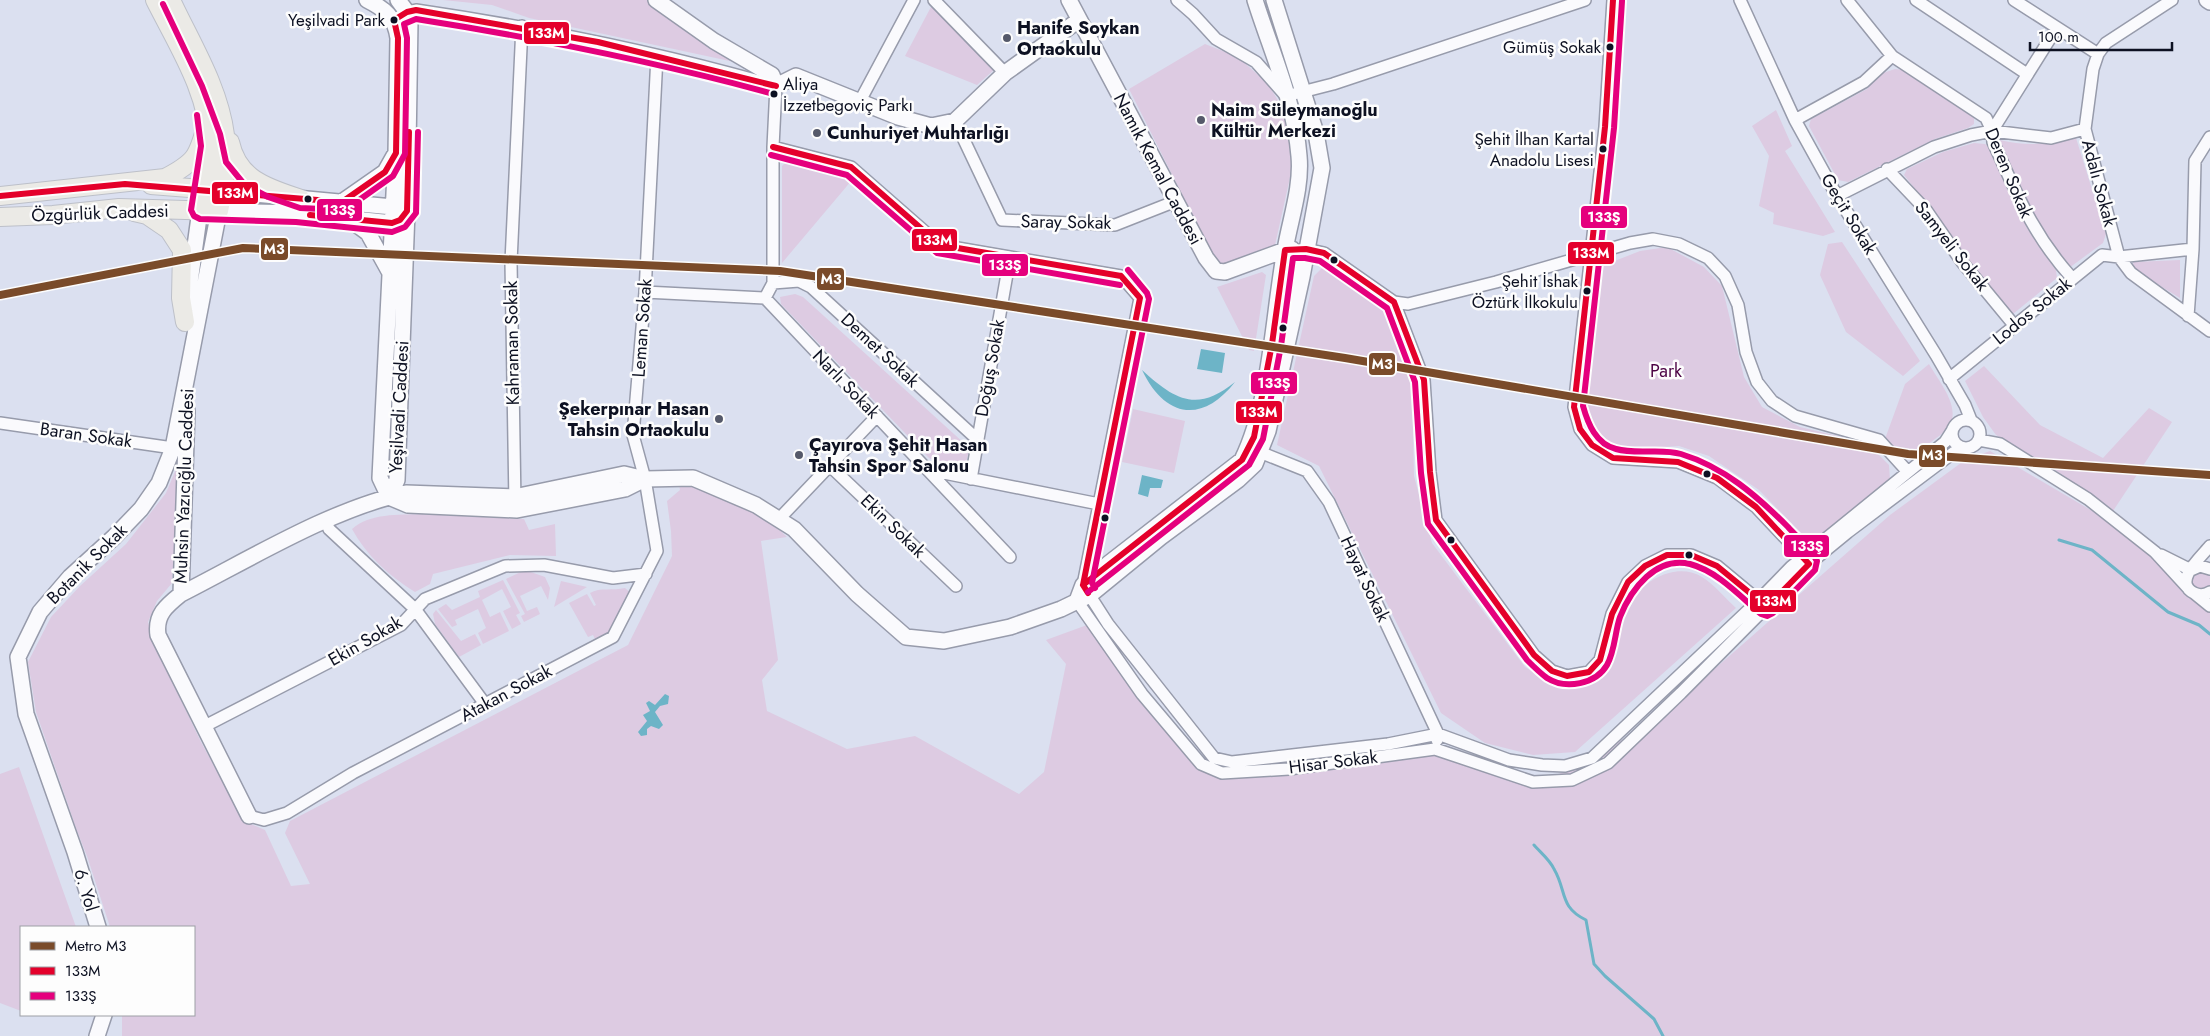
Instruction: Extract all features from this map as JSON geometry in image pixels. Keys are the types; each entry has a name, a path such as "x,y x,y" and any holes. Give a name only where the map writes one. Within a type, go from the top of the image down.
{"main road":[{"path":"155,0 197,84 208,120 210,146 200,210"},
{"name":"Muhsin Yazıcığlu Caddesi","path":"171,0 206,73 218,105 226,147 223,191 219,211"},
{"path":"218,105 228,132 233,157 249,177 271,188 301,199"},
{"path":"125,184 165,178 187,167 200,148 208,120"},
{"path":"125,184 223,191"},
{"name":"Özgürlük Caddesi","path":"0,196 125,184"},
{"path":"119,208 147,215 169,230 182,250 182,298 185,322"},
{"name":"Özgürlük Caddesi","path":"0,217 53,215 119,208 219,211"}],"street":[{"path":"367,0 386,11 416,10 522,26 714,68 776,86 796,76 898,117 931,126 955,121 1005,73 1079,20"},
{"path":"645,292 765,298 772,283 773,147 776,86 772,75 714,41 656,0"},
{"path":"860,101 914,0"},
{"path":"934,0 1005,73"},
{"name":"Namık Kemal Caddesi","path":"1069,0 1206,258 1216,271 1225,272 1285,250"},
{"path":"1177,0 1194,14 1216,39 1256,62 1286,96"},
{"path":"181,594 326,521 388,496 406,493 515,503 624,474 645,479 693,478 756,505 794,529 857,594 906,637 944,641 1010,627 1083,594 1238,480 1255,464 1254,437 1272,344 1285,250 1293,210 1299,158 1294,122 1255,0"},
{"path":"1254,450 1268,431 1322,168 1316,132 1274,0"},
{"path":"1286,96 1333,84 1585,0"},
{"path":"1613,0 1605,127 1574,407 1580,429 1592,445 1613,458 1678,462 1718,478 1756,507 1806,560"},
{"name":"Geçit Sokak","path":"1740,0 1795,120 1837,196 1965,405 1971,420"},
{"name":"Deren Sokak","path":"1847,0 1892,56 1986,118 1992,131 1993,142 2032,226 2050,254 2072,278"},
{"path":"1916,0 2027,74"},
{"path":"2014,0 2056,29 2098,54 2106,43 2172,0"},
{"path":"400,11 396,153 400,209"},
{"path":"400,11 410,32 400,209"},
{"name":"Kahraman Sokak","path":"515,503 510,262 522,26"},
{"path":"1992,131 2056,29"},
{"name":"Adalı Sokak","path":"2098,54 2093,69 2085,129 2096,177 2120,257 2131,273 2210,331"},
{"name":"Leman Sokak","path":"645,479 633,435 645,292 657,56"},
{"path":"1795,120 1864,82 1892,56"},
{"name":"Saray Sokak","path":"955,121 1002,220 1115,225 1176,201"},
{"path":"1837,196 1887,169 1934,147 1992,131 2051,138 2085,129"},
{"path":"2188,316 2193,249 2195,160 2210,137"},
{"path":"773,147 851,167 940,245 1121,276 1140,298 1083,594"},
{"path":"342,202 385,172 396,153"},
{"name":"Samyeli Sokak","path":"1887,169 1926,210 1962,262 2014,325"},
{"path":"223,191 400,209"},
{"name":"Yeşilvadi Caddesi","path":"388,496 380,478 392,223 400,209"},
{"name":"Yeşilvadi Caddesi","path":"388,496 397,480 400,209"},
{"name":"Muhsin Yazıcığlu Caddesi","path":"200,210 185,322 188,366 181,594 160,615 157,627 158,636 248,816"},
{"path":"219,211 297,214 392,223"},
{"name":"Muhsin Yazıcığlu Caddesi","path":"188,366 198,325 219,211"},
{"path":"348,218 368,233 390,274"},
{"path":"1285,250 1306,249 1324,254 1394,302 1408,304 1496,282 1630,243 1653,239 1679,244 1708,258 1725,276 1738,305 1746,352 1757,382 1772,401 1796,416 1879,440 1908,472"},
{"name":"Lodos Sokak","path":"1949,379 2102,255 2120,257 2193,249"},
{"name":"Doğuş Sokak","path":"971,479 1010,257"},
{"name":"Demet Sokak","path":"772,283 799,281 811,286 978,440"},
{"name":"Narlı Sokak","path":"765,298 1010,557"},
{"path":"1394,302 1424,380 1430,472 1436,520 1534,655 1552,671 1567,676 1589,672 1600,660 1612,614 1628,582 1645,566 1667,554 1691,555 1717,566 1763,604"},
{"name":"Botanik Sokak","path":"75,852 26,714 18,657 40,612 70,577 114,537 141,509 159,483 173,448 188,366"},
{"path":"779,519 877,416"},
{"path":"1971,420 1978,426 1978,440 1972,446 1961,447 1953,439 1952,431 1958,422 1971,420"},
{"name":"Baran Sokak","path":"0,423 173,448"},
{"name":"Hisar Sokak","path":"1083,594 1142,694 1201,764 1222,773 1288,769 1435,749 1533,782 1572,780 1608,763 1806,560 1945,442 1952,431"},
{"path":"1978,440 2000,444 2088,499 2155,552 2191,590 2210,606"},
{"name":"Hisar Sokak","path":"1806,560 1848,532 1961,447"},
{"name":"Hayat Sokak","path":"1254,450 1307,471 1329,502 1438,734"},
{"name":"Ekin Sokak","path":"830,466 956,586"},
{"path":"929,470 1099,504"},
{"name":"Atakan Sokak","path":"248,816 264,820 286,813 353,773 613,637 658,551 645,479"},
{"path":"326,521 329,529 414,609 485,704"},
{"path":"2191,590 2187,576 2210,546"},
{"path":"2155,552 2191,570"},
{"name":"Ekin Sokak","path":"203,727 401,625 425,599 506,566 544,565 613,578 646,574"},
{"path":"2191,570 2200,566 2210,569"},
{"path":"2191,590 2204,595 2210,592"},
{"name":"Hisar Sokak","path":"1083,594 1214,758 1232,762 1388,744 1438,734 1510,760 1542,765 1565,766 1592,758 1763,604"},
{"path":"1435,749 1438,734"},
{"name":"6. Yol","path":"75,852 98,926"},
{"path":"97,1036 104,1016"}],"green space":[{"path":"443,0 650,0 739,63 529,18 492,5"},
{"path":"932,5 995,69 977,85 905,56"},
{"path":"1205,44 1238,57 1268,84 1285,112 1293,164 1275,245 1218,266 1129,89"},
{"path":"1895,69 1904,70 1974,116 1974,124 1968,128 1935,139 1848,182 1838,180 1809,126 1811,119 1867,89 1880,74"},
{"path":"1776,110 1792,146 1785,151 1835,232 1823,236 1773,224 1774,213 1759,206 1769,156 1752,126"},
{"path":"2076,138 2106,234 2103,243 2069,268 2051,250 1998,145 2000,140 2038,144"},
{"path":"1974,143 1985,144 1994,152 2027,228 2056,270 2057,278 2013,314 2008,312 1904,175 1907,169 1943,152"},
{"path":"790,158 832,166 847,174 852,180 782,263 782,166"},
{"path":"1842,242 1920,361 1903,376 1846,332 1820,275 1828,244"},
{"name":"Park","path":"1667,247 1704,267 1722,286 1744,377 1762,407 1800,427 1867,443 1889,465 1890,480 1811,543 1759,490 1709,456 1679,446 1632,449 1608,444 1586,421 1602,266 1640,251"},
{"path":"2180,260 2180,298 2134,270 2133,262"},
{"path":"1325,265 1375,298 1398,334 1412,383 1414,476 1432,543 1525,667 1552,681 1573,685 1588,681 1600,670 1609,655 1626,616 1642,588 1660,576 1669,573 1695,573 1711,583 1736,608 1575,752 1533,755 1485,743 1441,713 1319,466 1277,445 1314,276"},
{"path":"1262,272 1266,275 1254,351 1249,350 1217,287"},
{"path":"795,294 803,297 965,444 969,451 966,462 947,464 929,458 781,304 780,297"},
{"path":"1929,364 1948,395 1953,412 1952,420 1945,431 1936,439 1911,455 1904,455 1885,439 1905,384"},
{"path":"1984,366 2040,425 2103,458 2149,408 2172,422 2113,511 2052,468 1996,435 1983,417 1965,381"},
{"path":"1133,409 1185,421 1174,473 1122,462"},
{"path":"1990,451 2106,519 2177,572 2192,572 2210,562 2210,1036 122,1036 122,1016 195,1016 195,926 110,926 36,712 28,662 51,617 80,586 126,544 166,493 179,462 172,583 157,601 148,622 155,645 201,742 244,821 265,830 291,886 310,884 285,833 290,821 628,645 672,556 667,501 680,490 679,485 692,483 760,512 787,537 761,541 778,660 762,680 767,711 847,749 915,736 1019,794 1044,772 1066,664 1046,640 1087,625 1199,765 1224,773 1438,749 1548,780 1652,724 1890,515 1965,460"},
{"path":"422,514 524,519 529,530 555,524 556,556 510,555 433,574 430,584 415,592 396,579 371,556 352,529 376,517"},
{"path":"525,570 545,577 550,588 548,600 541,586 520,596 527,611 537,607 540,614 524,622 521,616 525,614 506,579"},
{"path":"503,580 520,613 516,615 521,624 512,629 503,611 511,607 502,589 482,600 490,617 500,612 509,631 483,644 478,633 486,628 478,609 455,620 457,625 452,627 438,609 446,604 452,610 480,597 478,591"},
{"path":"561,581 587,587 554,607"},
{"path":"625,588 633,595 615,631 597,643 593,635 588,637 569,603 587,594 594,606 596,605 590,593 598,590"},
{"path":"436,610 461,641 475,634 481,645 459,657 435,624 433,614"},
{"path":"19,767 76,926 20,926 20,1011 0,1003 0,774"}],"water":[{"path":"1201,349 1225,353 1222,373 1197,369"},
{"path":"1142,370 1165,389 1187,399 1198,400 1209,397 1221,392 1235,382 1222,396 1210,405 1185,410 1173,406 1162,398 1151,386"},
{"path":"1142,475 1163,480 1161,488 1150,488 1148,497 1138,494"},
{"path":"665,694 669,696 668,704 660,706 655,712 663,725 659,729 651,726 647,729 647,735 641,736 638,732 647,721 643,715 650,711 646,703 649,701 655,705"}],"waterway":[{"path":"2059,540 2092,550 2168,612 2199,625 2210,634"},
{"path":"1534,845 1552,866 1571,910 1586,920 1594,964 1654,1019 1663,1036"}],"metro line":[{"name":"M3","path":"0,295 243,248 780,271 1345,358 1908,454 2210,475"}],"transit line":[{"name":"133M","path":"1083,585 1242,460 1254,437 1272,344 1285,250 1306,249 1324,253 1394,302 1424,380 1430,472 1436,520 1534,655 1552,671 1567,676 1589,672 1600,660 1612,614 1628,582 1645,566 1667,555 1691,555 1717,566 1767,607 1809,564 1756,507 1717,478 1678,462 1613,458 1592,445 1580,429 1574,407 1605,127 1613,0"},
{"name":"133Ş","path":"1088,592 1249,465 1263,439 1281,346 1293,258 1320,261 1387,308 1415,382 1421,473 1428,524 1527,660 1547,678 1555,682 1571,684 1588,681 1602,672 1610,659 1620,617 1625,606 1646,577 1666,565 1690,564 1710,572 1761,614 1767,616 1773,613 1815,570 1817,561 1807,547 1776,515 1726,475 1697,460 1673,452 1624,451 1609,446 1598,438 1590,426 1585,413 1583,406 1614,128 1622,1"},
{"name":"133Ş","path":"163,4 202,86 220,134 226,162 244,184 268,197 300,208 345,210 393,176 405,154 407,38 404,24 416,19 596,52 685,71 774,94"},
{"name":"133M","path":"0,196 125,184 342,202 385,172 396,153 398,38 394,20 407,12 416,10 598,42 776,86"},
{"name":"133Ş","path":"197,115 201,146 191,210 194,216 200,219 296,222 392,232 405,227 416,213 418,132"},
{"name":"133M","path":"310,215 392,223 400,220 407,211 409,132"},
{"name":"133M","path":"773,147 851,167 940,245 1121,276"},
{"name":"133Ş","path":"771,155 847,175 937,253 1120,285"},
{"name":"133Ş","path":"1095,588 1092,583 1149,299 1147,293 1128,270"},
{"name":"133M","path":"1088,593 1083,585 1140,298 1121,276"}],"place":[{"name":"Yeşilvadi Park","path":"394,20"},
{"name":"Hanife Soykan Ortaokulu","path":"1007,38"},
{"name":"Gümüş Sokak","path":"1610,47"},
{"name":"Aliya İzzetbegoviç Parkı","path":"774,94"},
{"name":"Naim Süleymanoğlu Kültür Merkezi","path":"1201,120"},
{"name":"Cunhuriyet Muhtarlığı","path":"817,133"},
{"name":"Şehit İlhan Kartal Anadolu Lisesi","path":"1603,149"},
{"name":"Şehit İshak Öztürk İlkokulu","path":"1587,291"},
{"name":"Şekerpınar Hasan Tahsin Ortaokulu","path":"719,419"},
{"name":"Çayırova Şehit Hasan Tahsin Spor Salonu","path":"799,455"}]}
